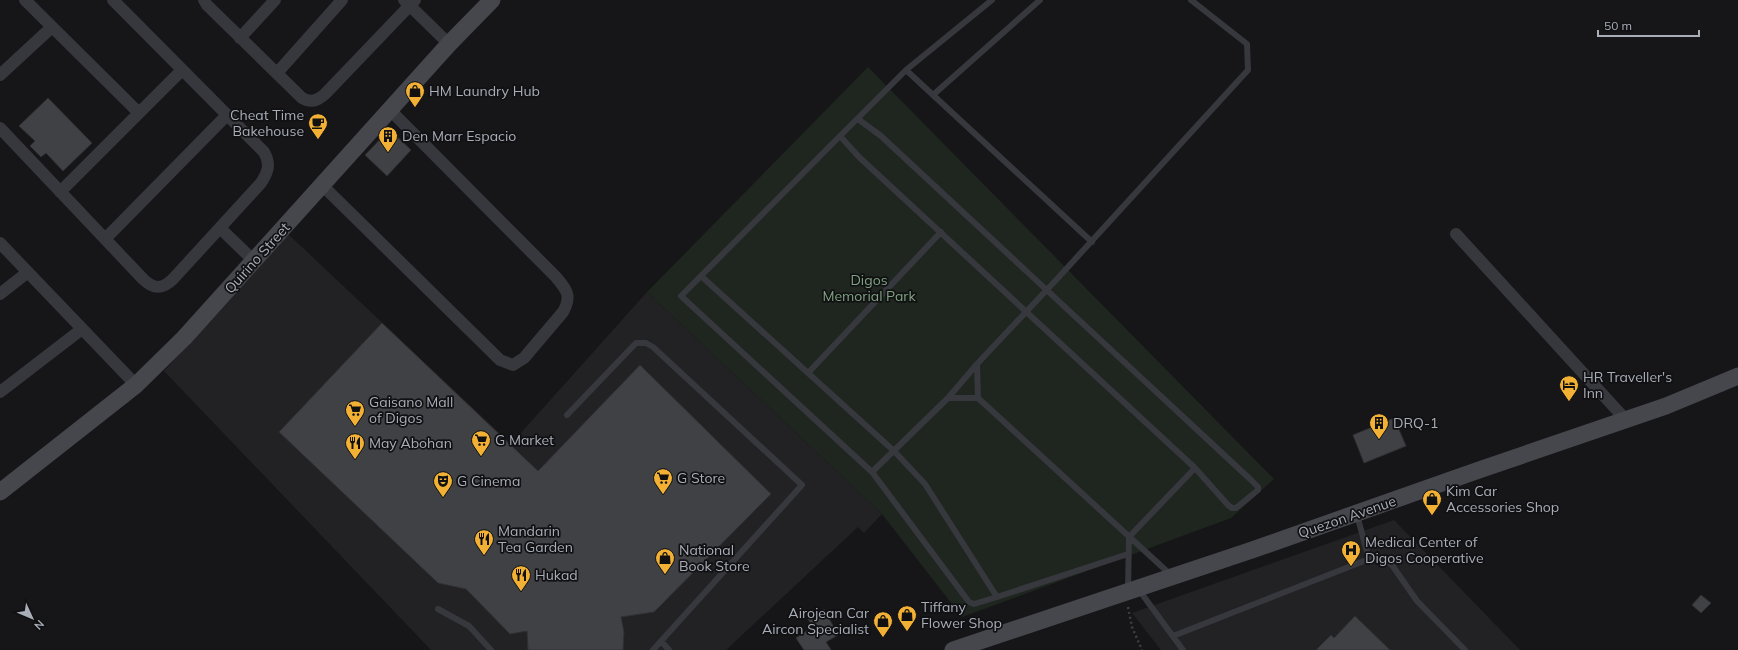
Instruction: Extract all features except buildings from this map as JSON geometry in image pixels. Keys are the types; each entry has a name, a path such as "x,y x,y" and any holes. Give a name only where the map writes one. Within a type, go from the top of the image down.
{"main road":[{"name":"Quirino Street","path":"0,492 136,385 184,338 449,44 492,0"},
{"name":"Quezon Avenue","path":"962,649 1666,406 1738,376"}],"street":[{"path":"25,0 139,113"},
{"path":"0,128 147,284 153,287 162,287 173,279 261,183 267,175 269,166 264,152 113,0"},
{"path":"204,0 207,5 302,98 309,101 316,101 325,94 409,2 449,44"},
{"path":"240,38 275,0"},
{"path":"277,73 342,0"},
{"path":"0,75 52,27"},
{"path":"60,192 182,70"},
{"path":"322,185 500,360 513,365 524,358 563,312 568,304 567,292 556,277 390,110"},
{"path":"104,239 227,115"},
{"path":"220,228 254,261"},
{"path":"1456,234 1626,420"},
{"path":"0,243 136,385"},
{"path":"0,294 28,272"},
{"path":"0,392 82,329"}],"lane":[{"path":"992,0 906,70 681,296 872,472 970,602 974,604 1128,554"},
{"path":"933,95 1040,0"},
{"path":"872,472 948,398 977,364 1092,242 1248,70 1247,44 1191,0"},
{"path":"906,70 1092,242"},
{"path":"840,136 859,157 1195,468 1232,508 1236,508 1258,490 1258,487 1250,479 881,136 858,119"},
{"path":"808,373 941,232"},
{"path":"701,276 894,451 925,484 997,597"},
{"path":"567,415 636,343 646,343 653,347 802,485 653,650"},
{"path":"977,364 978,398"},
{"path":"948,398 978,398 1172,576"},
{"path":"1183,650 1133,589 1128,554 1129,537 1195,468"},
{"path":"1356,513 1369,559"},
{"path":"1173,636 1369,559 1384,560 1392,565 1417,601 1465,650"},
{"path":"438,609 469,626 491,650"},
{"path":"661,641 669,650"}],"path":[{"path":"1133,589 1129,616 1142,650"}],"shaded area":[{"name":"Gaisano Mall of Digos","path":"287,233 511,444 647,292 882,514 864,533 858,527 726,650 431,650 164,371 226,304"},
{"name":"Medical Center of Digos Cooperative","path":"1394,520 1520,650 1161,650 1132,613"}],"green space":[{"name":"Digos Memorial Park","path":"868,67 1274,479 1231,518 962,617 882,514 647,292"}],"place":[{"name":"HM Laundry Hub","path":"415,108"},
{"name":"Cheat Time Bakehouse","path":"318,140"},
{"name":"Den Marr Espacio","path":"388,153"},
{"name":"HR Traveller's Inn","path":"1569,402"},
{"name":"Gaisano Mall of Digos","path":"355,427"},
{"name":"DRQ-1","path":"1379,440"},
{"name":"G Market","path":"481,457"},
{"name":"May Abohan","path":"355,460"},
{"name":"G Store","path":"663,495"},
{"name":"G Cinema","path":"443,498"},
{"name":"Kim Car Accessories Shop","path":"1432,516"},
{"name":"Mandarin Tea Garden","path":"484,556"},
{"name":"Medical Center of Digos Cooperative","path":"1351,567"},
{"name":"National Book Store","path":"665,575"},
{"name":"Hukad","path":"521,592"},
{"name":"Tiffany Flower Shop","path":"907,632"},
{"name":"Airojean Car Aircon Specialist","path":"883,638"}]}
